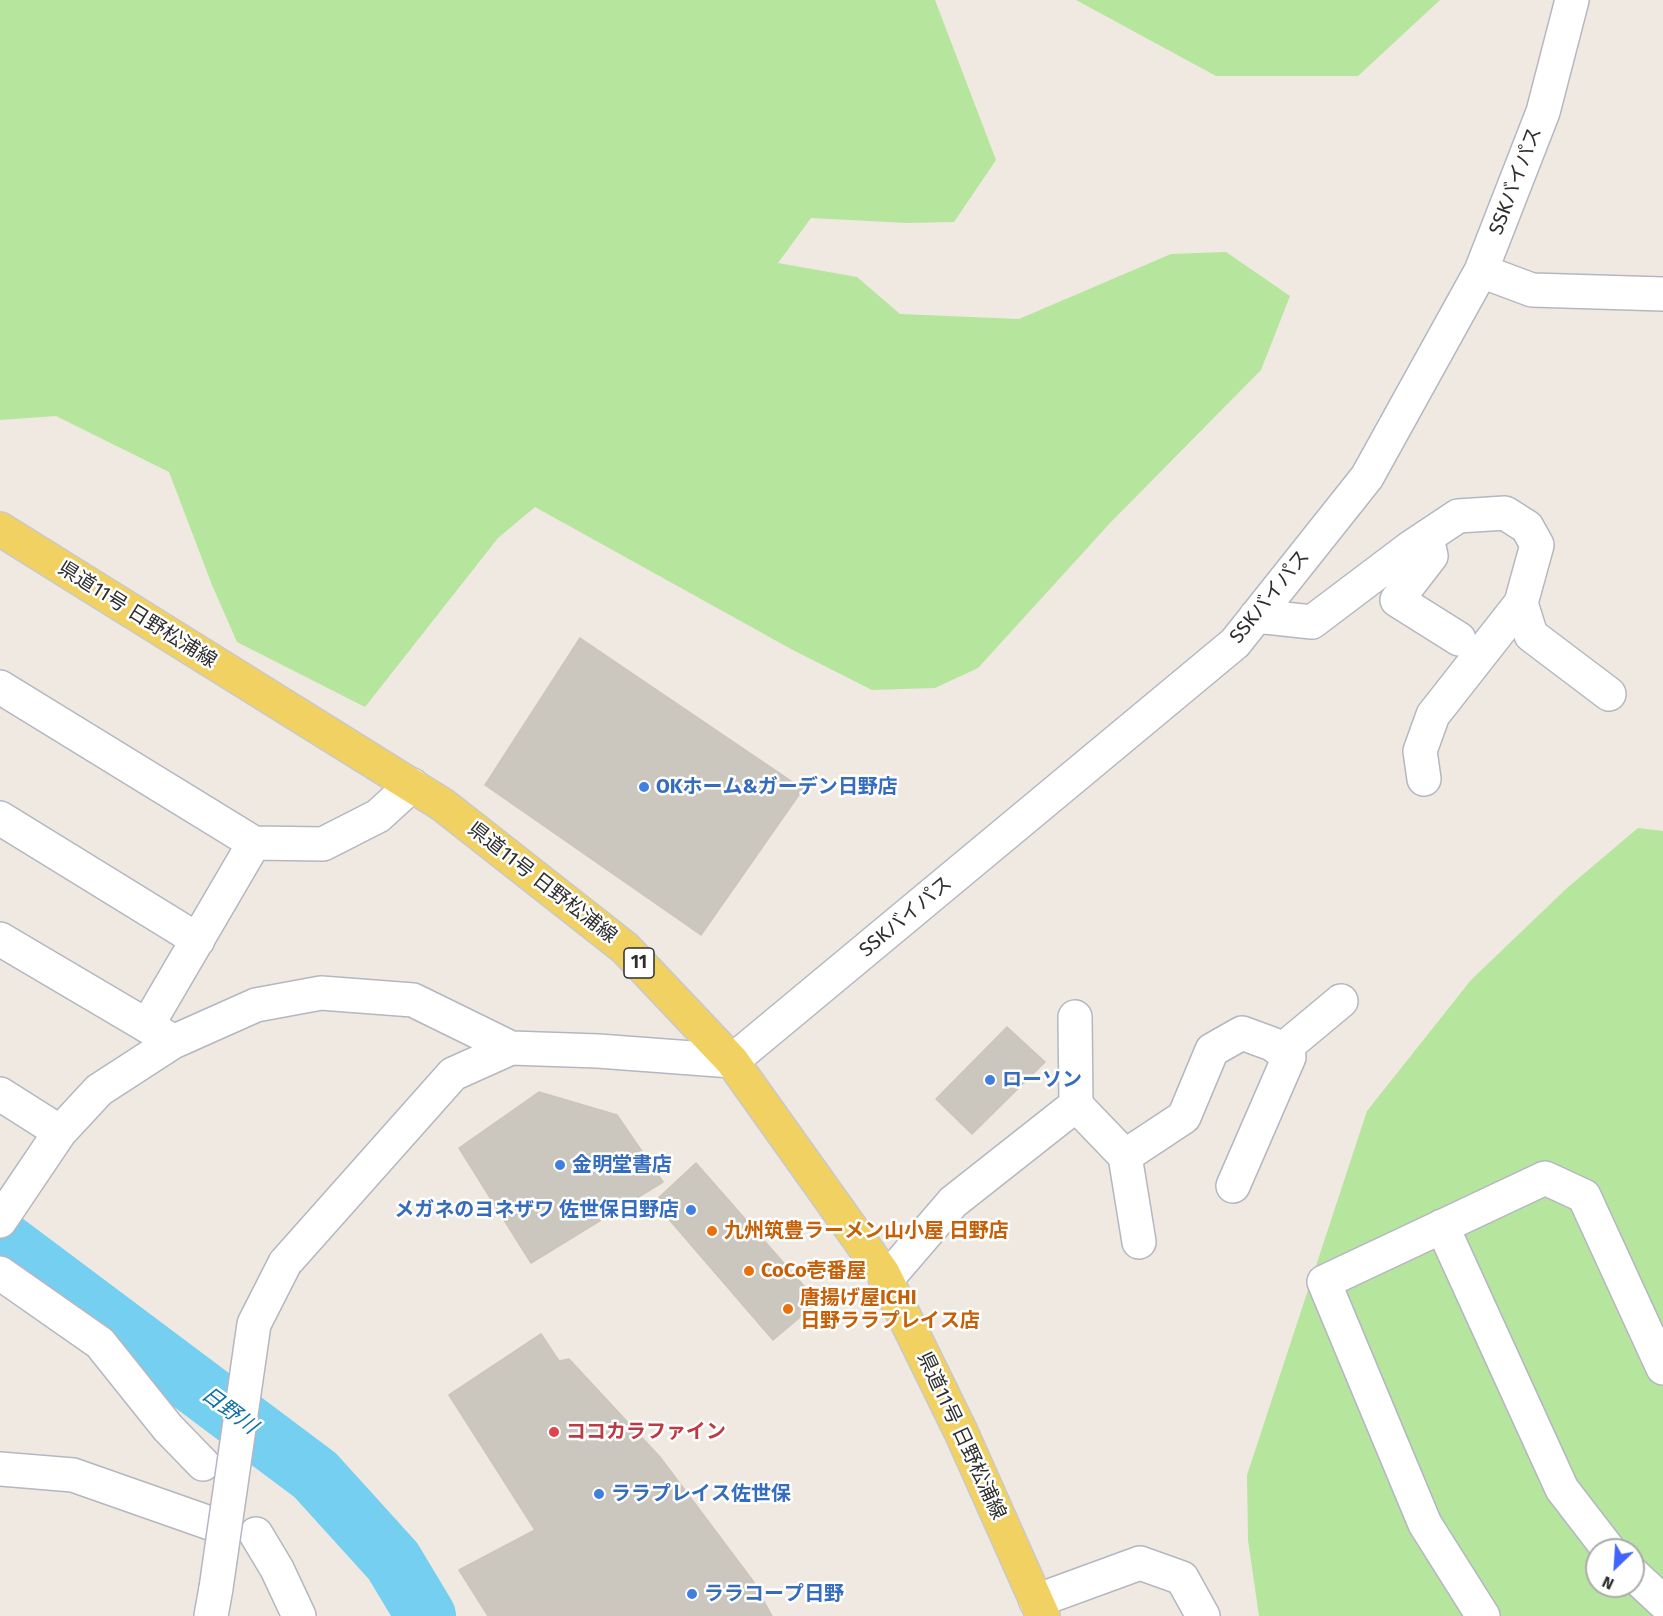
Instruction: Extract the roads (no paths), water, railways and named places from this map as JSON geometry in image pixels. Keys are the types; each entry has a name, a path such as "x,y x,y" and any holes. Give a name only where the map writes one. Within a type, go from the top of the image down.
{"main road":[{"name":"県道11号 日野松浦線","path":"0,529 443,805 626,948 732,1061 886,1280 961,1432 1039,1608"}],"street":[{"name":"SSKバイパス","path":"732,1061 1235,643 1367,477 1481,271 1543,112 1572,0"},
{"path":"1481,271 1532,290 1663,294"},
{"path":"1256,616 1312,622 1458,516 1505,513 1527,527 1537,545 1521,603 1433,715 1420,751 1424,779"},
{"path":"1427,537 1431,556 1397,600 1459,639"},
{"path":"1521,603 1531,634 1609,694"},
{"path":"0,687 254,843 323,844 378,816 412,785"},
{"path":"0,818 198,940"},
{"path":"0,1221 60,1132 99,1090 160,1034 198,940 254,843"},
{"path":"0,939 160,1034 256,1005 321,993 413,1000 510,1048 598,1050 732,1061"},
{"path":"1281,1051 1341,1001"},
{"path":"1075,1017 1076,1105 1125,1156 1139,1242"},
{"path":"1125,1156 1184,1117 1212,1050 1242,1033 1272,1044 1289,1057 1233,1186"},
{"path":"213,1602 254,1324 285,1263 453,1074 510,1048"},
{"path":"0,1094 60,1132"},
{"path":"886,1280 953,1202 1076,1105"},
{"path":"1483,1616 1425,1524 1324,1282 1545,1178 1584,1196 1663,1368"},
{"path":"1442,1226 1562,1489 1600,1538"},
{"path":"0,1273 100,1343 168,1428 203,1464"},
{"path":"0,1469 73,1475 224,1528"},
{"path":"256,1534 277,1569 299,1616"},
{"path":"1039,1608 1140,1563 1182,1578 1203,1616"},
{"path":"1645,1585 1663,1602"}],"waterway":[{"name":"日野川","path":"0,1239 315,1475 393,1561 426,1616"}],"place":[{"name":"OKホーム&ガーデン日野店","path":"644,787"},
{"name":"ローソン","path":"990,1080"},
{"name":"金明堂書店","path":"560,1165"},
{"name":"メガネのヨネザワ 佐世保日野店","path":"691,1210"},
{"name":"九州筑豊ラーメン山小屋 日野店","path":"712,1231"},
{"name":"CoCo壱番屋","path":"749,1271"},
{"name":"唐揚げ屋ICHI 日野ララプレイス店","path":"788,1309"},
{"name":"ココカラファイン","path":"554,1432"},
{"name":"ララプレイス佐世保","path":"599,1494"},
{"name":"ララコープ日野","path":"692,1594"}]}
